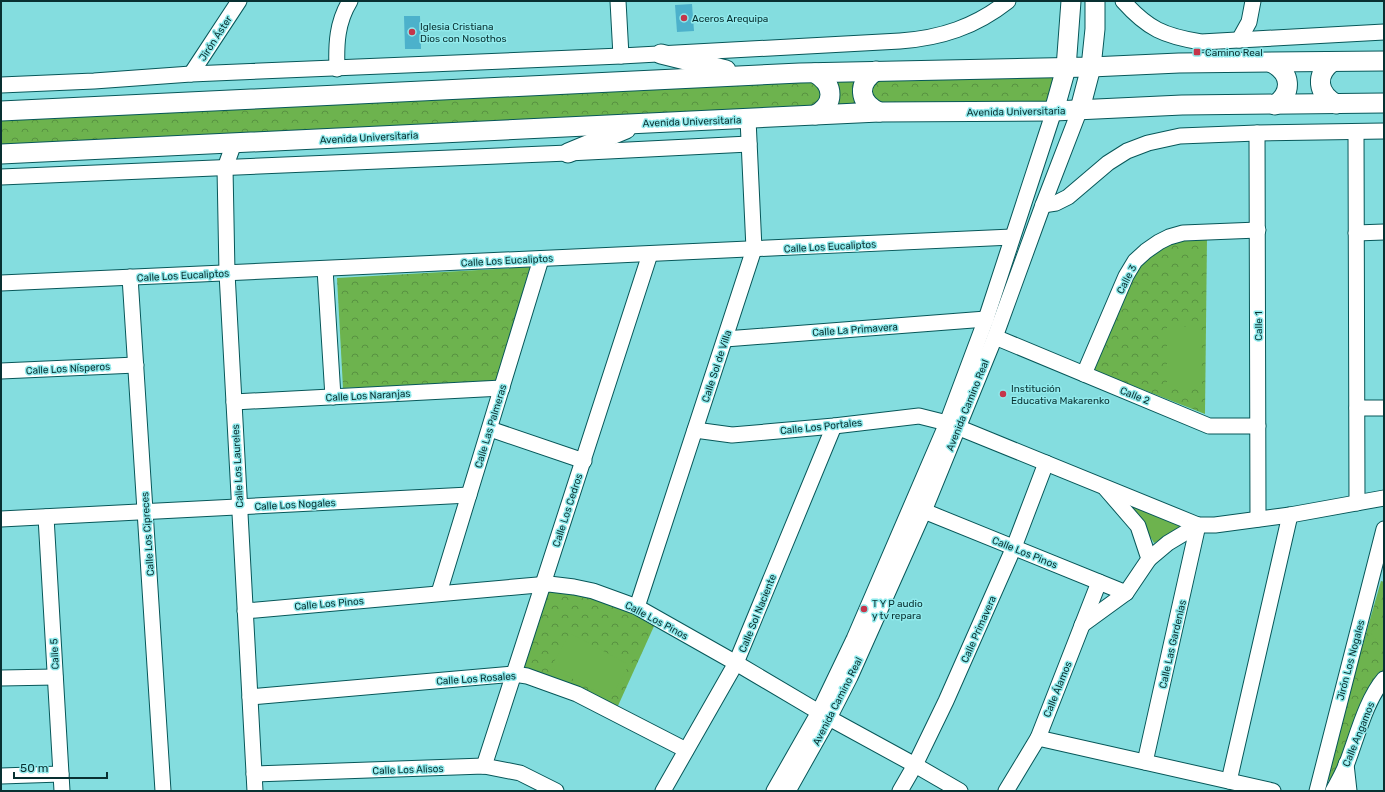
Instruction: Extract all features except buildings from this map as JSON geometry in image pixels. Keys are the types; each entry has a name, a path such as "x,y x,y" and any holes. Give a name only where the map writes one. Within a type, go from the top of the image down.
{"main road":[{"name":"Avenida Camino Real","path":"1054,111 1066,68 1071,1"},
{"name":"Avenida Camino Real","path":"1080,109 1091,67 1095,1"},
{"path":"660,54 746,75"},
{"path":"1,111 746,75 1066,68 1180,63 1384,61"},
{"path":"1332,62 1326,67 1320,80 1324,95 1336,104"},
{"path":"1272,63 1279,66 1284,72 1288,87 1281,100 1275,105"},
{"path":"876,71 869,76 864,84 862,92 868,105 879,112"},
{"path":"815,73 824,78 829,85 830,94 828,103 823,110 815,115"},
{"name":"Avenida Universitaria","path":"1,154 879,112 1054,111 1182,105 1384,103"},
{"path":"568,153 638,124"}],"street":[{"name":"Jirón Áster","path":"191,74 239,1"},
{"path":"337,69 336,45 339,28 344,11 350,1"},
{"path":"618,1 621,56"},
{"path":"1,85 94,81 191,74 621,56 924,39 951,33 977,22 1008,1"},
{"path":"1122,1 1136,16 1156,30 1178,38 1201,42 1384,32"},
{"path":"1239,40 1250,22 1253,1"},
{"name":"Avenida Camino Real","path":"788,791 824,715 854,639 994,337 1080,109"},
{"name":"Avenida Camino Real","path":"774,791 824,715 866,643 924,511 1054,111"},
{"name":"Calle Sol de Villa","path":"637,607 754,249 748,119"},
{"path":"1026,198 1043,205 1056,203 1068,197 1108,163 1127,151 1148,143 1180,136 1384,131"},
{"path":"1356,132 1357,503"},
{"name":"Calle 1","path":"1257,133 1258,519"},
{"name":"Calle Los Laureles","path":"234,143 225,168 227,273 255,791"},
{"path":"1,177 749,144"},
{"name":"Calle 3","path":"1084,374 1126,276 1135,261 1146,251 1159,242 1183,233 1258,230"},
{"path":"1356,232 1384,232"},
{"name":"Calle Los Eucaliptos","path":"1,283 1012,237"},
{"name":"Calle Los Cedros","path":"484,766 650,254"},
{"name":"Calle Las Palmeras","path":"439,593 541,259"},
{"path":"325,269 333,397"},
{"name":"Calle Los Cipreces","path":"130,278 163,791"},
{"name":"Calle La Primavera","path":"725,339 986,319"},
{"name":"Calle 2","path":"994,337 1209,426 1258,426"},
{"name":"Calle Los Nísperos","path":"1,371 136,365"},
{"name":"Calle Los Naranjas","path":"234,402 502,388"},
{"path":"1357,408 1384,408"},
{"name":"Calle Los Portales","path":"695,430 732,435 834,426 919,416 952,425 1198,525"},
{"name":"Calle Sol Naciente","path":"663,791 736,663 834,426"},
{"path":"490,429 584,461"},
{"name":"Calle Primavera","path":"900,791 915,765 946,701 1014,547 1046,463"},
{"path":"1104,487 1138,526 1149,559"},
{"name":"Calle Los Nogales","path":"1,519 469,495"},
{"path":"1082,625 1126,593 1149,559 1168,543 1198,525 1215,525 1290,515 1384,498"},
{"name":"Calle Los Pinos","path":"924,511 1126,593"},
{"path":"1229,781 1290,515"},
{"name":"Calle 5","path":"46,517 62,791"},
{"name":"Calle Las Gardenias","path":"1145,762 1198,525"},
{"name":"Jirón Los Nogales","path":"1317,791 1384,529"},
{"name":"Calle Álamos","path":"1006,791 1038,738 1099,582"},
{"name":"Calle Los Pinos","path":"245,611 543,584 574,587 593,591 637,607 824,715 960,791"},
{"name":"Calle Los Rosales","path":"250,697 514,674 527,676 577,694 686,750"},
{"path":"1,678 55,677"},
{"name":"Calle Angamos","path":"1333,791 1346,764 1363,719 1377,689 1384,679"},
{"path":"1038,738 1274,791"},
{"path":"1346,764 1349,791"},
{"name":"Calle Los Alisos","path":"254,774 484,766 520,773 556,791"},
{"path":"1,776 61,774"}],"green space":[{"path":"1057,74 1049,105 1,149 1,117 809,78"},
{"path":"1207,238 1205,414 1093,370 1122,300 1141,264 1167,246 1183,240"},
{"path":"530,267 496,382 343,388 337,278"},
{"path":"1167,327 1201,327 1202,384 1167,384"},
{"path":"1131,505 1186,526 1154,543"},
{"path":"1381,581 1384,582 1384,670 1380,674 1329,787 1328,766"},
{"path":"546,591 593,597 615,604 655,624 617,708 520,669"},
{"path":"1384,621 1384,651 1370,632"},
{"path":"570,633 629,665 610,699 551,667"}],"place":[{"name":"Aceros Arequipa","path":"684,18"},
{"name":"Iglesia Cristiana Dios con Nosothos","path":"412,32"},
{"name":"Camino Real","path":"1197,52"},
{"name":"Institución Educativa Makarenko","path":"1003,394"},
{"name":"T Y P audio y tv repara","path":"864,609"}]}
